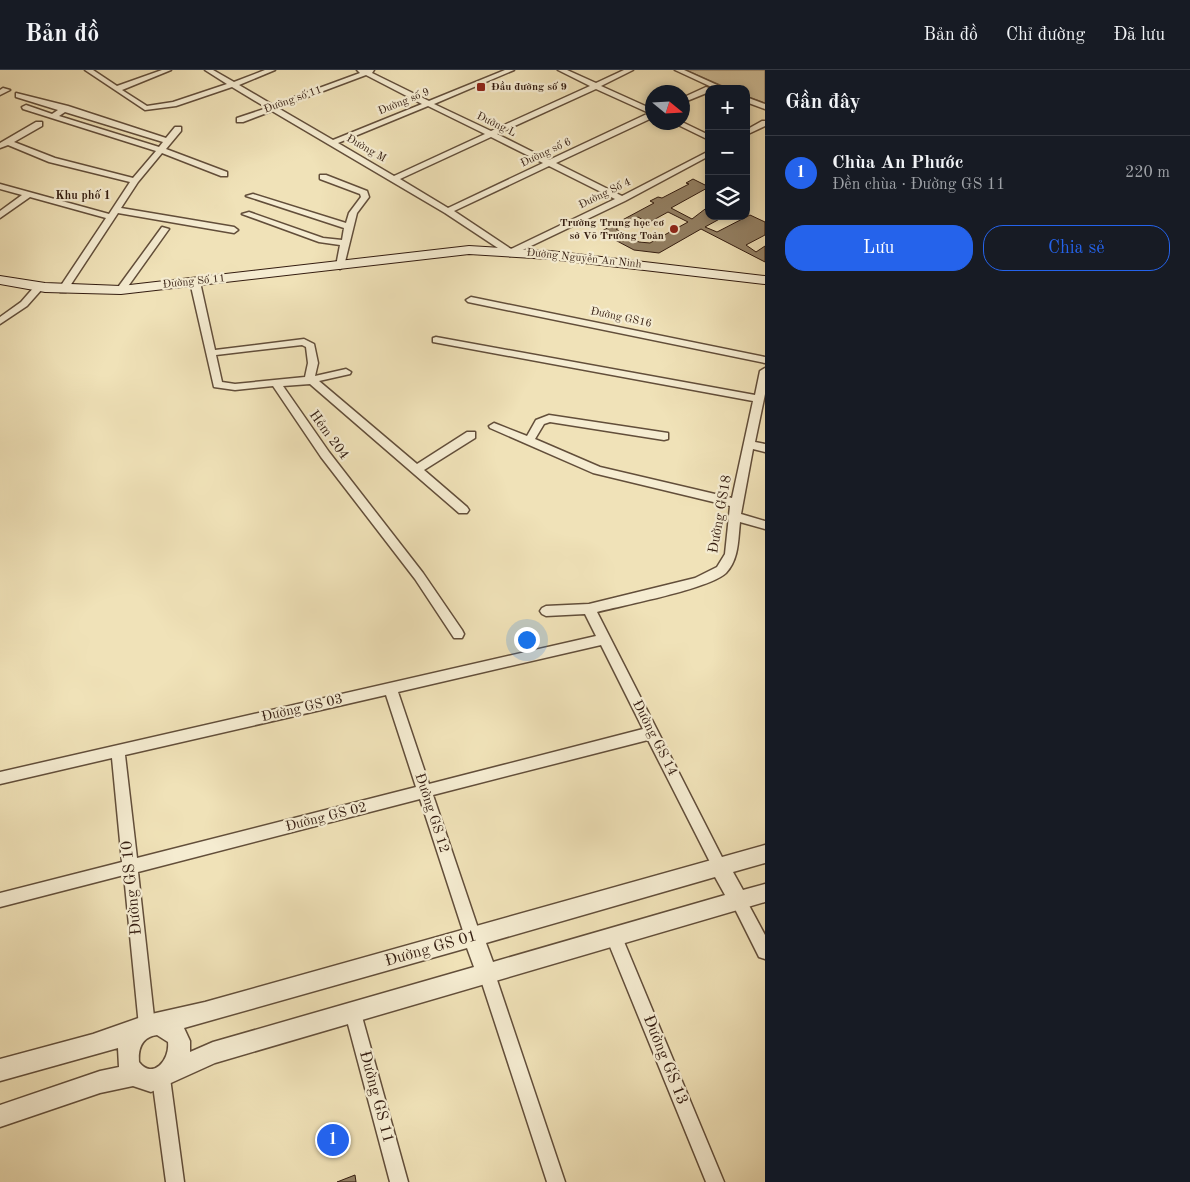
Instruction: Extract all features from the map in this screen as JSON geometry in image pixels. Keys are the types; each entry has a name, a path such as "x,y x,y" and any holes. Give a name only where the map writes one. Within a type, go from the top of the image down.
{"main road":[{"name":"Đường Số 11","path":"0,280 38,288 121,290 469,250 510,252"},
{"name":"Đường Nguyễn An Ninh","path":"510,252 550,254 765,280"},
{"name":"Đường Nguyễn An Ninh","path":"510,252 537,262 765,289"}],"street":[{"path":"88,70 145,108 173,104 272,70"},
{"path":"117,89 168,70"},
{"name":"Đường M","path":"208,70 448,211 510,252"},
{"name":"Đường số 9","path":"324,138 492,70"},
{"name":"Đường số 9","path":"332,143 511,70"},
{"path":"561,70 645,110"},
{"path":"394,179 630,70"},
{"path":"678,70 708,85"},
{"name":"Đường L","path":"367,71 420,100 622,199"},
{"name":"Đường số 11","path":"240,120 367,71"},
{"path":"690,98 705,92"},
{"path":"18,96 65,108 167,141"},
{"path":"750,101 765,107"},
{"path":"26,107 160,149 224,174"},
{"path":"53,117 65,108"},
{"name":"Đường số 6","path":"448,211 645,116"},
{"path":"750,131 765,123"},
{"path":"4,144 39,124"},
{"path":"63,290 135,181 178,129"},
{"path":"690,129 705,136"},
{"path":"4,144 52,160 135,181"},
{"name":"Đường Số 4","path":"510,252 622,199 705,154"},
{"path":"324,177 364,193 365,197 353,213 340,266"},
{"path":"0,186 114,213 234,230"},
{"path":"0,215 28,194"},
{"path":"250,196 349,227"},
{"path":"246,214 322,240 345,242"},
{"path":"121,290 165,230"},
{"path":"195,282 218,385 234,387 309,380 346,372"},
{"path":"0,322 24,304 38,288"},
{"name":"Đường GS16","path":"471,300 765,360"},
{"path":"436,340 759,399"},
{"path":"212,353 304,342 310,346 313,363 309,380"},
{"name":"Đường GS18","path":"546,611 589,609 698,582 714,575 727,563 731,555 736,503 765,371"},
{"path":"309,380 463,510"},
{"name":"Hẻm 204","path":"276,383 300,421 413,568 458,634"},
{"path":"529,441 540,422 548,418 664,436"},
{"path":"494,426 598,470 736,503"},
{"path":"416,470 471,435"},
{"path":"749,444 765,448"},
{"path":"734,516 765,525"},
{"name":"Đường GS 14","path":"589,609 720,867"},
{"name":"Đường GS 03","path":"0,778 604,638"},
{"name":"Đường GS 12","path":"390,688 473,937"},
{"name":"Đường GS 02","path":"0,900 652,734"},
{"name":"Đường GS 10","path":"118,751 148,1027"},
{"name":"Đường GS 01","path":"0,1070 765,854"},
{"path":"720,867 765,950"},
{"path":"175,1182 167,1074 178,1062 181,1047 175,1032 166,1025 148,1027 130,1041 126,1056 128,1068 134,1075 142,1080 151,1081 167,1074 213,1053 765,893"},
{"path":"473,937 556,1182"},
{"name":"Đường GS 13","path":"614,937 715,1182"},
{"name":"Đường GS 11","path":"353,1013 399,1182"},
{"path":"0,1116 100,1082 134,1075"}],"shaded area":[{"path":"686,70 765,70 765,103 750,97 750,85 721,85"}],"building":[{"path":"693,179 705,185 705,189 671,208 692,219 705,209 705,220 718,220 705,227 717,232 740,220 750,220 750,215 765,222 765,235 746,245 756,252 765,246 765,262 701,229 659,253 634,250 600,232 654,203 650,201 658,197 662,198 689,184 686,183","holes":["668,212 688,222 650,243 639,242 616,229 638,217 648,223"]},
{"path":"355,1175 356,1182 337,1182"}],"place":[{"name":"Đầu đường số 9","path":"481,87"},
{"name":"Trường Trung học cơ sở Võ Trường Toản","path":"674,229"},
{"name":"Chùa An Phước","path":"333,1140"}],"district":[{"name":"Khu phố 1","path":"83,196"}]}
